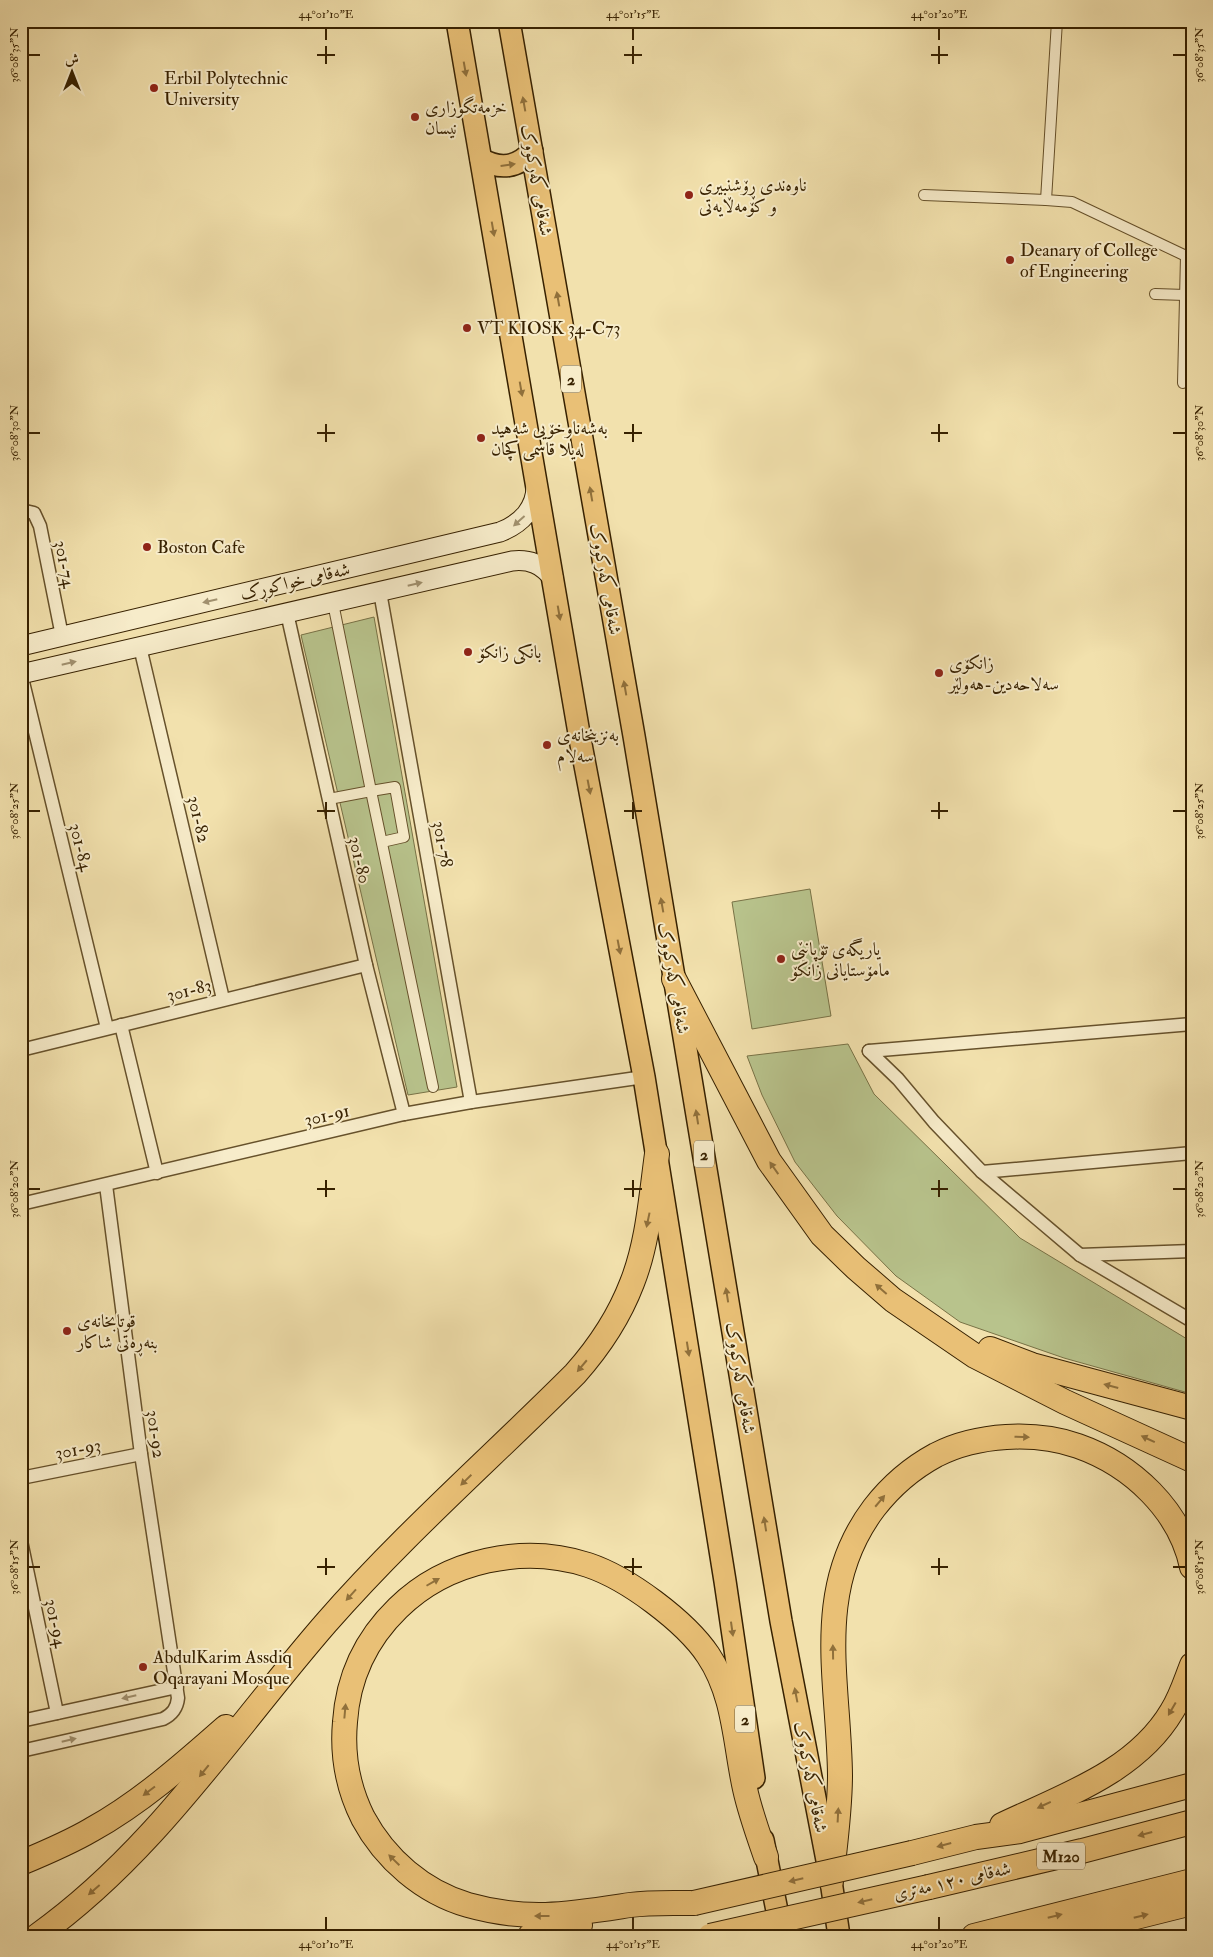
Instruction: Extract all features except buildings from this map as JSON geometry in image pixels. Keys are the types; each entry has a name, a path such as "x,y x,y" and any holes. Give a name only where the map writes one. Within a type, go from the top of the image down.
{"highway":[{"name":"2","path":"457,21 580,739 644,1076 724,1571 766,1857 782,1936"},
{"name":"شەقامی کەرکووک","path":"509,21 674,979 780,1611 831,1880 839,1936"},
{"path":"481,159 495,166 508,166 522,161 532,151"},
{"path":"674,979 769,1161 796,1201 829,1242 893,1300 975,1356 1065,1402 1192,1460"},
{"path":"21,1863 92,1830 135,1802 187,1761 230,1723 324,1625 365,1579 558,1392 597,1348 611,1327 632,1282 650,1210 656,1154"},
{"path":"919,1319 974,1344 1032,1365 1192,1408"},
{"path":"831,1880 839,1818 840,1774 833,1648 836,1597 840,1578 857,1531 882,1498 904,1476 951,1447 979,1440 1006,1436 1036,1437 1076,1445 1099,1454 1123,1468 1142,1483 1162,1504 1189,1552 1192,1567"},
{"path":"694,1903 633,1905 563,1915 531,1916 498,1912 466,1904 440,1894 415,1879 380,1847 356,1804 348,1779 344,1756 346,1704 350,1684 360,1658 373,1636 409,1597 454,1570 482,1561 534,1556 560,1558 588,1565 613,1576 640,1592 666,1611 686,1630 708,1655 722,1681 731,1709 746,1790 766,1857"},
{"path":"37,1936 98,1887 141,1844 188,1791 324,1625"},
{"path":"976,1837 1104,1777 1138,1752 1172,1712 1192,1665"},
{"path":"530,1936 629,1914 694,1903 976,1837 1020,1831 1192,1785"},
{"name":"شەقامی ١٢٠ مەتری","path":"710,1936 1082,1851 1192,1822"},
{"path":"974,1936 1192,1881"},
{"path":"1060,1936 1192,1903"}],"main road":[{"name":"شەقامی خواکوڕک","path":"21,646 500,532 511,528 528,512 534,502 536,478"},
{"name":"شەقامی خواکوڕک","path":"21,674 524,560 535,562 546,569 553,578"}],"street":[{"path":"1046,200 1057,21"},
{"path":"924,195 1072,202 1189,256 1185,295 1183,383"},
{"path":"1155,294 1185,295"},
{"name":"301-74","path":"21,510 34,513 40,526 62,636"},
{"name":"301-78","path":"380,592 471,1102"},
{"path":"333,602 432,1087"},
{"name":"301-80","path":"287,613 366,965 404,1114"},
{"name":"301-82","path":"140,647 223,999"},
{"name":"301-84","path":"21,674 107,1028"},
{"path":"329,799 395,787 404,837 382,842"},
{"name":"301-83","path":"21,1050 366,965"},
{"path":"121,1024 157,1173"},
{"path":"1192,1024 869,1051 898,1079 934,1122 982,1172 1080,1255 1192,1321"},
{"name":"301-91","path":"21,1204 404,1114 644,1076"},
{"path":"982,1172 1192,1154"},
{"name":"301-92","path":"21,1751 164,1719 171,1715 177,1704 177,1686 141,1454 106,1185"},
{"path":"1080,1255 1192,1251"},
{"name":"301-93","path":"21,1478 141,1454"},
{"name":"301-94","path":"21,1541 25,1582 57,1713"},
{"path":"21,1721 177,1686"}],"green space":[{"path":"374,617 457,1087 408,1095 301,635"},
{"name":"یاریگەی تۆپانێی مامۆستایانی زانکۆ","path":"810,889 831,1016 752,1029 732,902"},
{"path":"848,1044 874,1094 1020,1238 1192,1342 1192,1394 1064,1358 960,1322 896,1276 837,1216 795,1162 762,1095 747,1056"}],"place":[{"name":"Erbil Polytechnic University","path":"154,88"},
{"name":"خزمەتگوزاری نیسان","path":"415,117"},
{"name":"ناوەندی ڕۆشنبیری و کۆمەڵایەتی","path":"689,195"},
{"name":"Deanary of College of Engineering","path":"1010,260"},
{"name":"VT KIOSK 34-C73","path":"467,328"},
{"name":"بەشەناوخۆیی شەهید لەیلا قاسمی کچان","path":"481,438"},
{"name":"Boston Cafe","path":"147,547"},
{"name":"بانکی زانکۆ","path":"468,652"},
{"name":"زانکۆی سەلاحەدین-هەولێر","path":"939,673"},
{"name":"بەنزینخانەی سەلام","path":"547,745"},
{"name":"یاریگەی تۆپانێی مامۆستایانی زانکۆ","path":"781,959"},
{"name":"قوتابخانەی بنەڕەتی شاکار","path":"67,1331"},
{"name":"AbdulKarim Assdiq Oqarayani Mosque","path":"143,1667"}]}
